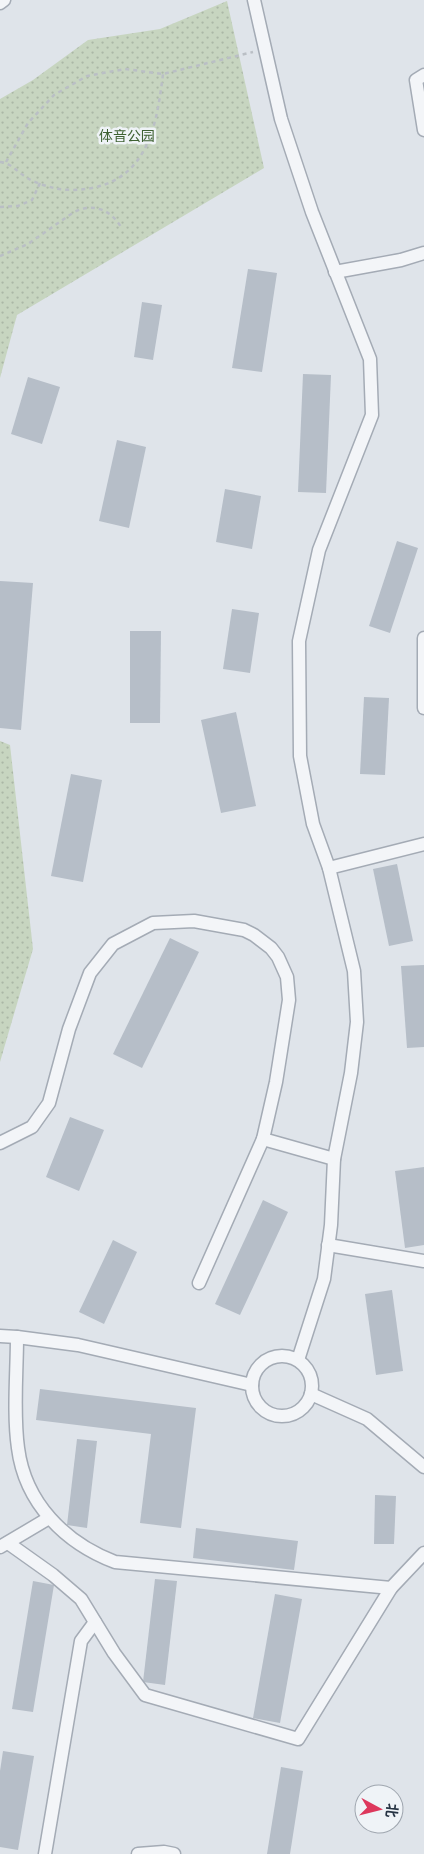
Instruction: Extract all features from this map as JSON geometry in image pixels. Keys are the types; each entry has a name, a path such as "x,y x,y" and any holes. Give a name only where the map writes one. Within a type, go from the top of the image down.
{"street":[{"path":"0,3 4,0"},
{"path":"254,0 281,119 312,212 370,358 372,415 319,550 299,641 300,756 313,824 329,868 354,971 357,1022 351,1073 334,1159 324,1279 298,1360"},
{"path":"424,74 416,80 424,130"},
{"path":"335,272 401,260 424,253"},
{"path":"424,638 424,708"},
{"path":"329,868 424,844"},
{"path":"0,1143 32,1127 49,1103 68,1029 90,973 113,944 153,923 194,922 244,930 254,934 271,948 284,967 289,1000 276,1082 263,1139 199,1283"},
{"path":"263,1139 334,1159"},
{"path":"328,1245 424,1261"},
{"path":"0,1336 17,1336 78,1345 252,1385"},
{"path":"17,1336 16,1436 28,1485 49,1518 60,1530 79,1544 100,1556 116,1562 391,1588"},
{"path":"283,1356 298,1360 308,1371 311,1378 311,1394 303,1408 290,1415 274,1415 260,1407 252,1385 256,1370 268,1359 283,1356"},
{"path":"311,1394 366,1418 424,1467"},
{"path":"49,1518 4,1545 53,1575 81,1599 114,1653 145,1695 298,1739 391,1588 424,1553"},
{"path":"45,1854 81,1641 96,1622"},
{"path":"138,1854 164,1852 174,1854"}],"path":[{"path":"6,162 28,123 54,95 88,76 125,68 163,74 265,49"},
{"path":"0,162 6,162 29,179 55,188 84,190 104,186 123,176 138,161 148,143 159,109 163,74"},
{"path":"0,207 18,206 32,200 40,183"},
{"path":"0,256 28,244 82,208 101,208 116,219 121,227"}],"green space":[{"name":"体音公园","path":"227,1 264,168 17,315 0,378 0,99 33,80 88,40 160,29"},
{"path":"0,741 10,745 33,949 0,1062"}],"building":[{"path":"248,269 277,273 262,372 232,368"},
{"path":"142,302 162,305 153,360 134,357"},
{"path":"303,374 331,375 326,493 298,492"},
{"path":"28,377 60,387 42,444 11,434"},
{"path":"117,440 146,447 129,528 99,521"},
{"path":"225,489 261,496 252,549 216,542"},
{"path":"397,541 418,548 390,633 369,626"},
{"path":"0,581 33,583 21,730 0,728"},
{"path":"232,609 259,613 250,673 223,669"},
{"path":"130,631 161,631 160,723 130,723"},
{"path":"364,697 389,698 385,775 360,774"},
{"path":"236,712 256,806 221,813 201,720"},
{"path":"71,774 102,780 83,882 51,876"},
{"path":"397,864 413,941 389,946 373,869"},
{"path":"170,938 199,952 142,1068 113,1054"},
{"path":"424,965 424,1047 407,1048 401,966"},
{"path":"70,1117 104,1130 79,1191 46,1177"},
{"path":"424,1167 424,1245 405,1248 395,1171"},
{"path":"263,1200 288,1212 240,1315 215,1304"},
{"path":"113,1240 137,1252 104,1324 79,1312"},
{"path":"392,1290 403,1371 376,1375 365,1294"},
{"path":"40,1389 196,1408 181,1528 140,1523 151,1434 36,1420"},
{"path":"77,1439 97,1441 87,1528 67,1525"},
{"path":"375,1495 396,1496 394,1544 374,1544"},
{"path":"196,1528 298,1541 294,1570 193,1558"},
{"path":"155,1579 177,1581 165,1685 143,1682"},
{"path":"33,1581 54,1585 33,1712 12,1709"},
{"path":"275,1594 302,1599 280,1723 253,1718"},
{"path":"3,1751 34,1756 18,1850 0,1847 0,1771"},
{"path":"281,1767 303,1771 290,1854 267,1854"}]}
